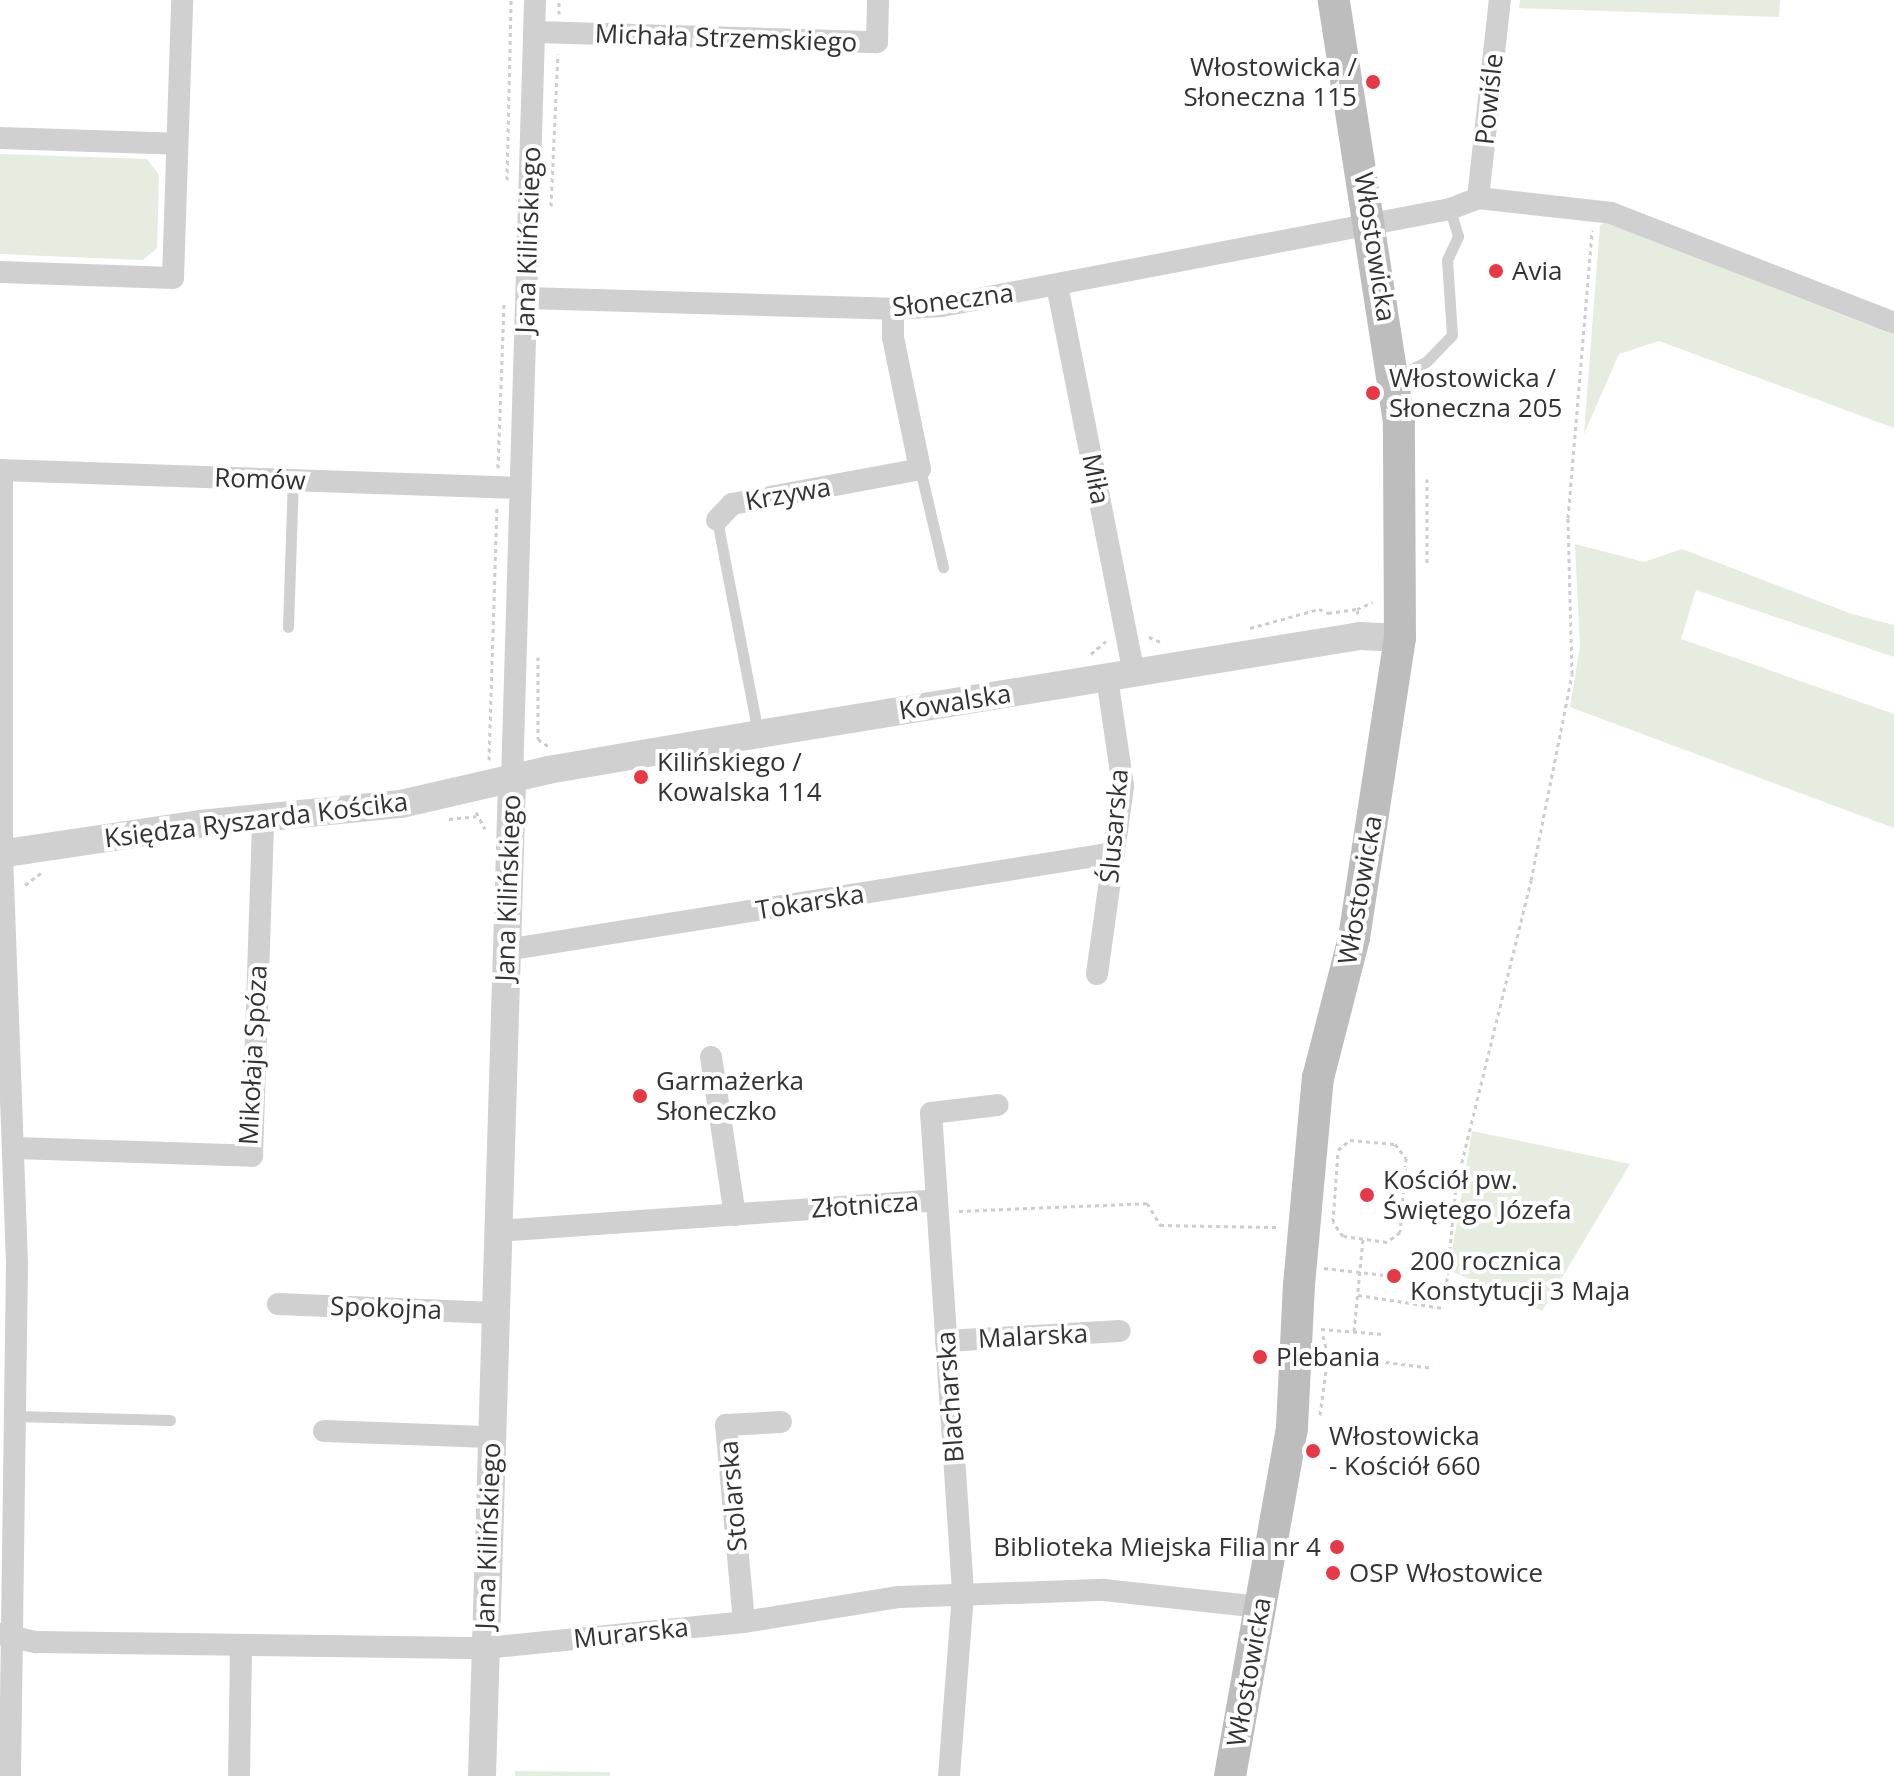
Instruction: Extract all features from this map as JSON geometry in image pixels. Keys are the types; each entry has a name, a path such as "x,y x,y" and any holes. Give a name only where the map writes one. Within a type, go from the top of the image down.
{"main road":[{"name":"Włostowicka","path":"1230,1776 1292,1427 1299,1285 1318,1078 1354,938 1400,638 1402,487 1394,378 1372,224 1334,0"}],"street":[{"path":"0,272 173,278 182,0"},
{"name":"Jana Kilińskiego","path":"482,1776 535,0"},
{"name":"Michała Strzemskiego","path":"535,32 877,42 878,0"},
{"name":"Powiśle","path":"1478,198 1500,0"},
{"path":"0,138 177,144"},
{"path":"1478,198 1594,211 1894,323"},
{"name":"Słoneczna","path":"527,298 893,309 942,306 1450,209 1478,198"},
{"name":"Miła","path":"1057,285 1127,634 1121,675"},
{"path":"893,309 893,338 920,469"},
{"name":"Krzywa","path":"717,520 732,504 920,469"},
{"path":"1,470 1,854 6,892 6,1101 15,1148 6,1635 10,1776"},
{"name":"Romów","path":"1,470 520,488"},
{"name":"Kowalska","path":"512,780 759,734 1121,675 1359,622 1400,638"},
{"name":"Ślusarska","path":"1097,974 1123,786 1121,675"},
{"name":"Księdza Ryszarda Kościka","path":"1,854 263,817 401,804 512,780"},
{"name":"Mikołaja Spóza","path":"15,1148 252,1156 263,817"},
{"name":"Tokarska","path":"505,950 1114,853"},
{"path":"711,1057 735,1215"},
{"name":"Złotnicza","path":"498,1231 735,1215 937,1206 931,1113 998,1105"},
{"name":"Blacharska","path":"937,1206 963,1594 949,1776"},
{"name":"Spokojna","path":"278,1304 495,1313"},
{"name":"Malarska","path":"946,1341 1120,1331"},
{"name":"Stolarska","path":"744,1622 726,1425 781,1422"},
{"path":"324,1431 491,1437"},
{"name":"Murarska","path":"6,1635 241,1645 485,1648 744,1622 862,1601 963,1594 1104,1590 1260,1607"},
{"path":"239,1776 241,1645"}],"lane":[{"path":"1394,378 1426,362 1452,335 1447,260 1458,236 1450,209"},
{"path":"920,469 943,567"},
{"path":"288,627 293,480"},
{"name":"Krzywa","path":"717,520 759,734"},
{"path":"10,1409 170,1420"}],"path":[{"path":"507,184 511,0"},
{"path":"549,216 559,0"},
{"path":"1446,1290 1456,1186 1531,880 1572,674 1568,518 1594,211"},
{"path":"1247,629 1319,609 1359,622 1380,593"},
{"path":"1083,656 1095,653 1109,637 1137,632 1159,643 1177,641"},
{"path":"439,821 476,816"},
{"path":"6,892 18,892 47,871"},
{"path":"1350,1140 1395,1144 1406,1158 1400,1232 1387,1242 1363,1239 1343,1236 1333,1222 1338,1150 1350,1140"},
{"path":"937,1206 1147,1203 1160,1225 1291,1227"},
{"path":"1354,1331 1363,1239"},
{"path":"1324,1268 1394,1276"},
{"path":"1358,1295 1443,1308"},
{"path":"1321,1329 1384,1334"},
{"path":"1328,1355 1433,1368"}],"shaded area":[{"path":"1520,0 1780,0 1779,17 1519,8"},
{"path":"0,154 147,159 159,175 157,248 143,260 0,254"},
{"path":"1606,222 1894,335 1894,428 1659,341 1619,354 1584,434 1600,225"},
{"path":"1575,544 1644,562 1682,549 1852,614 1894,625 1894,657 1696,590 1681,639 1894,714 1894,828 1570,707 1580,646"},
{"path":"1472,1131 1630,1164 1542,1311 1449,1270"},
{"path":"515,1771 610,1772 610,1776 515,1776"}],"place":[{"name":"Włostowicka / Słoneczna 115","path":"1373,82"},
{"name":"Avia","path":"1496,271"},
{"name":"Włostowicka / Słoneczna 205","path":"1373,393"},
{"name":"Kilińskiego / Kowalska 114","path":"641,777"},
{"name":"Garmażerka Słoneczko","path":"640,1096"},
{"name":"Kościół pw. Świętego Józefa","path":"1367,1195"},
{"name":"200 rocznica Konstytucji 3 Maja","path":"1394,1276"},
{"name":"Plebania","path":"1260,1357"},
{"name":"Włostowicka - Kościół 660","path":"1313,1451"},
{"name":"Biblioteka Miejska Filia nr 4","path":"1337,1547"},
{"name":"OSP Włostowice","path":"1333,1573"}]}
